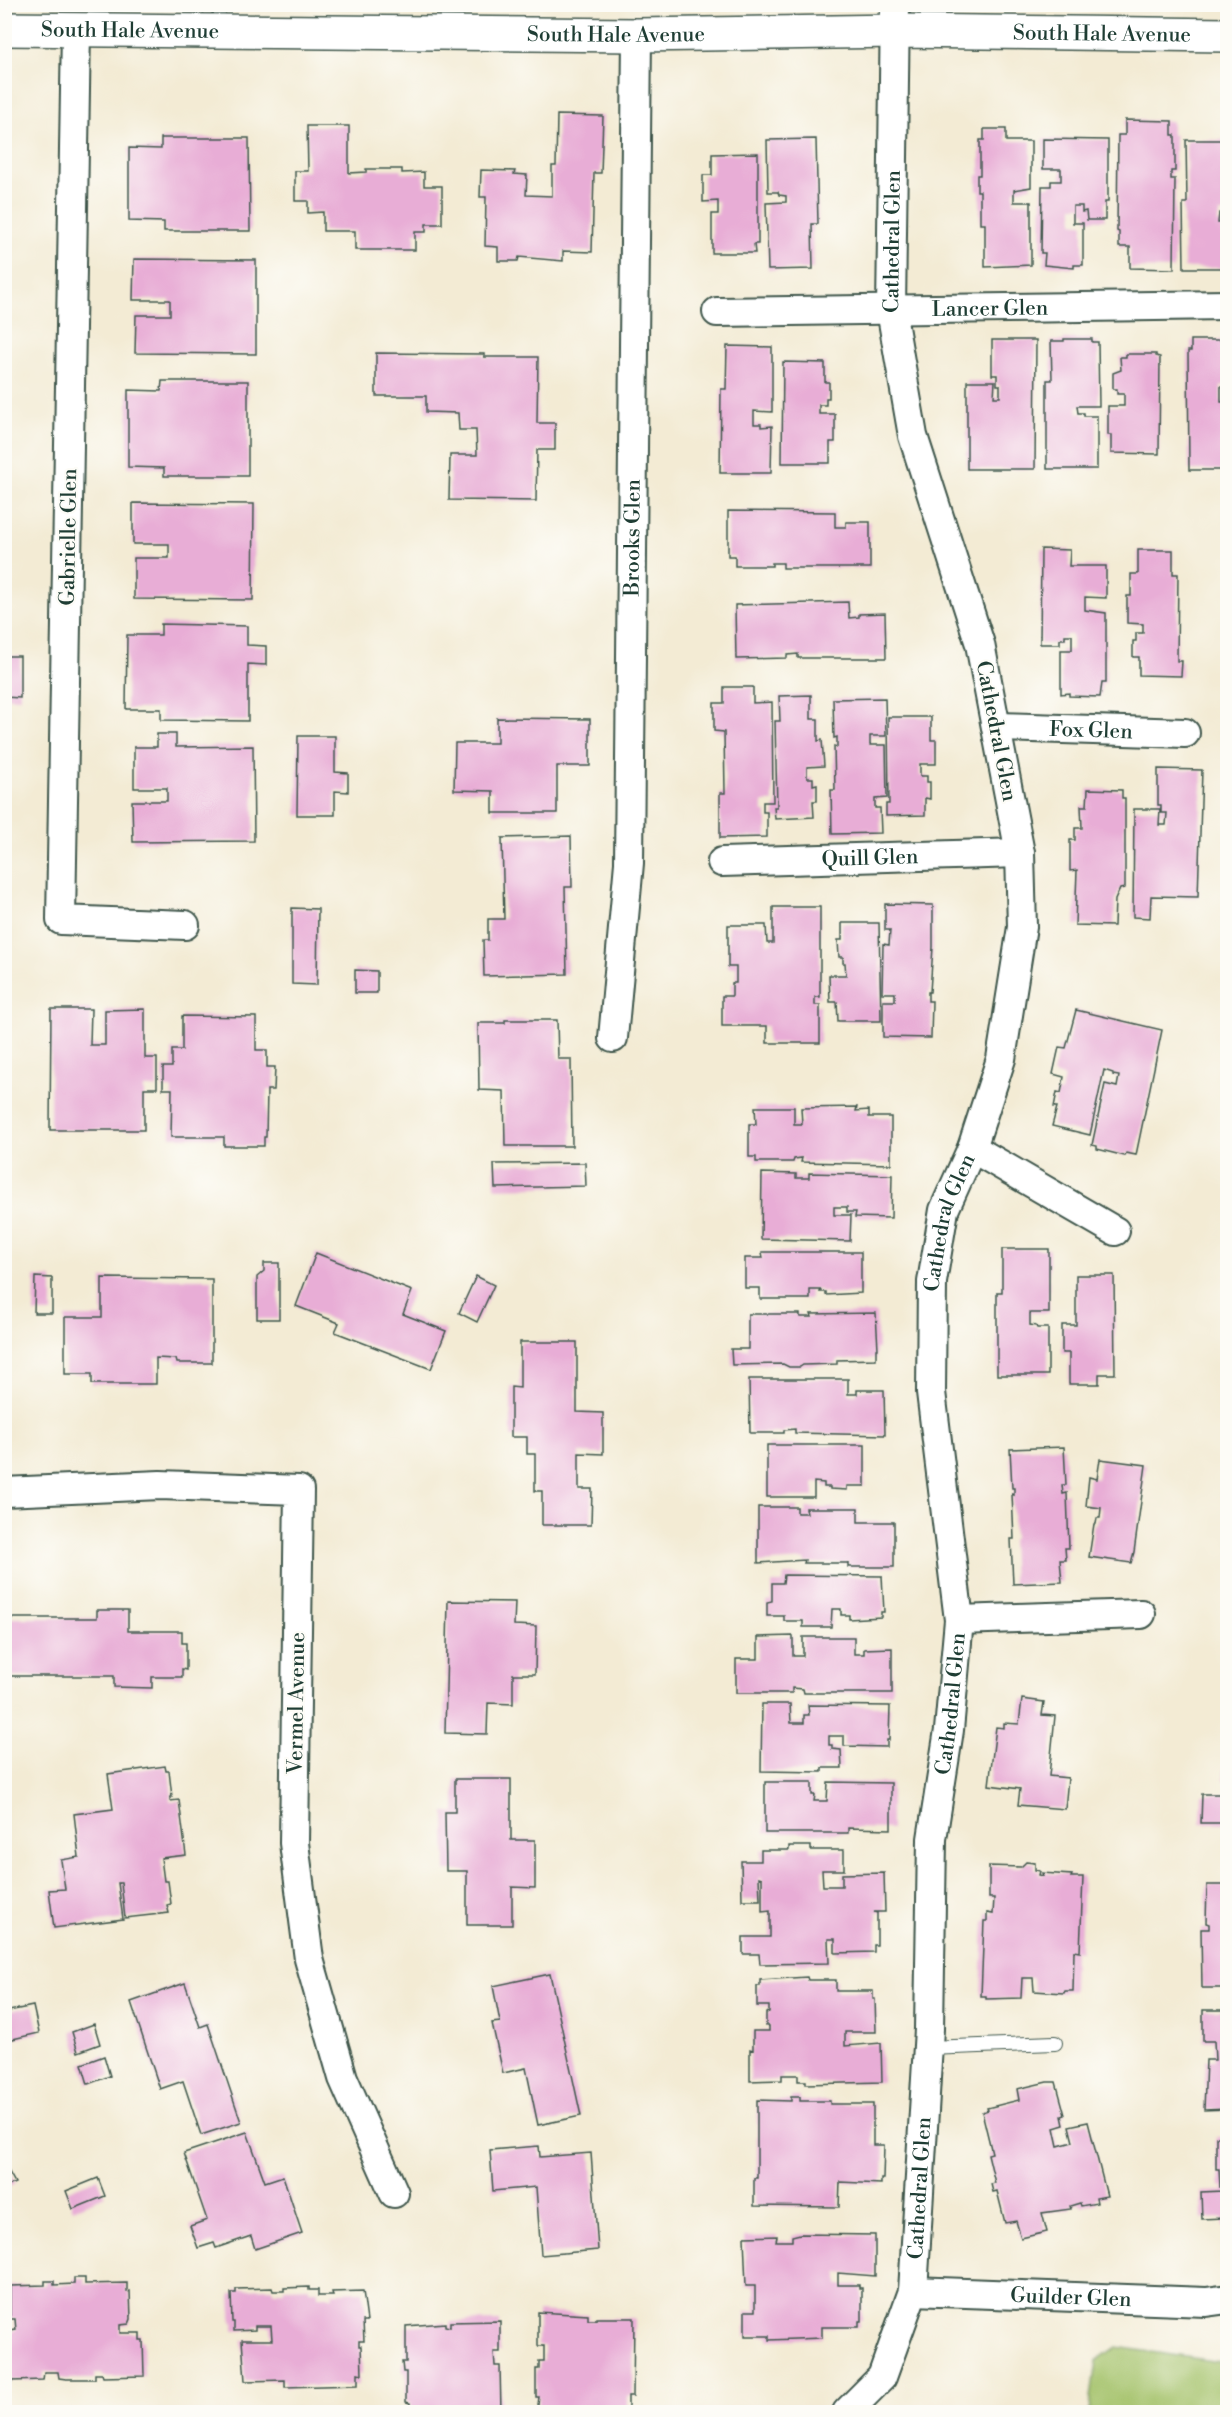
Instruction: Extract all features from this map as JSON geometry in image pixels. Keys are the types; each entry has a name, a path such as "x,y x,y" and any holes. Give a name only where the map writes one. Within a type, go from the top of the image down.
{"street":[{"name":"South Hale Avenue","path":"4,29 637,35 895,18 1227,35"},
{"name":"Cathedral Glen","path":"847,2412 882,2377 913,2291 928,2048 932,1839 949,1730 959,1620 931,1392 932,1281 944,1210 972,1148 1001,1059 1022,927 1020,853 998,727 980,644 913,436 891,310 895,18"},
{"name":"Gabrielle Glen","path":"76,30 61,920 185,925"},
{"name":"Brooks Glen","path":"613,1038 629,864 637,35"},
{"name":"Lancer Glen","path":"717,312 1227,305"},
{"name":"Fox Glen","path":"998,727 1185,733"},
{"name":"Quill Glen","path":"722,862 1020,853"},
{"path":"972,1148 1115,1231"},
{"name":"Vermel Avenue","path":"4,1492 160,1485 298,1490 294,1843 309,1959 343,2078 394,2193"},
{"path":"959,1620 1141,1614"},
{"name":"Guilder Glen","path":"913,2291 1206,2302 1227,2299"}],"lane":[{"path":"928,2048 1055,2043"}],"green space":[{"path":"1116,2347 1227,2363 1227,2412 1089,2412 1096,2361"}],"building":[{"path":"557,115 603,116 601,173 594,173 592,252 563,251 563,261 519,257 518,261 498,261 498,247 485,246 486,197 480,197 481,170 515,171 514,174 527,175 526,195 552,196 552,166 556,166"},
{"path":"1125,120 1172,121 1172,135 1175,135 1175,171 1171,171 1171,179 1175,179 1174,269 1130,268 1130,247 1119,247 1119,232 1117,231 1118,135 1125,135"},
{"path":"307,126 349,126 349,173 366,172 366,169 402,169 402,173 424,172 424,186 442,186 442,224 426,224 426,232 415,232 415,250 355,250 355,231 323,231 323,212 308,213 308,201 295,201 295,171 308,171"},
{"path":"984,129 1006,129 1006,141 1031,141 1031,187 1014,190 1014,202 1031,202 1031,265 985,267 985,224 980,224 980,191 977,191 977,175 980,175 980,140 984,140"},
{"path":"161,138 249,138 250,231 164,231 164,222 129,221 129,148 161,149"},
{"path":"816,139 818,224 812,224 813,269 768,270 766,203 786,202 786,196 779,195 778,192 768,192 767,140"},
{"path":"1043,139 1108,140 1108,202 1105,202 1105,220 1087,220 1086,211 1082,212 1082,206 1073,206 1073,223 1083,223 1083,265 1074,265 1074,268 1044,265 1045,253 1041,253 1042,186 1051,186 1051,181 1061,181 1061,169 1043,169"},
{"path":"1186,140 1228,140 1228,213 1219,213 1218,223 1224,223 1223,233 1226,233 1227,268 1184,268 1183,203 1187,203"},
{"path":"758,153 758,244 754,244 755,253 712,253 712,214 718,214 718,201 703,202 703,175 712,175 712,154"},
{"path":"134,259 256,260 256,354 135,353 136,315 170,315 170,300 133,300"},
{"path":"1064,339 1092,339 1092,342 1098,342 1099,406 1077,406 1078,413 1084,413 1084,416 1097,416 1097,469 1047,469 1047,380 1052,380 1051,341 1064,341"},
{"path":"992,340 1036,340 1035,469 967,469 967,381 995,381 994,397 1000,397 997,375 992,375"},
{"path":"1191,340 1222,340 1222,343 1228,343 1228,386 1221,386 1221,402 1228,402 1228,488 1225,488 1225,470 1189,470 1188,351 1191,351"},
{"path":"727,346 772,347 772,412 754,411 754,424 761,424 761,427 772,426 771,473 720,473 721,389 726,389"},
{"path":"376,353 538,357 537,423 555,423 555,450 537,450 536,501 449,500 450,455 477,455 476,430 459,430 458,413 426,412 426,396 376,396"},
{"path":"1126,354 1156,354 1160,357 1159,454 1111,453 1111,435 1108,435 1108,406 1124,406 1124,394 1117,394 1117,389 1113,389 1113,373 1121,370 1120,357 1126,357"},
{"path":"783,362 825,363 825,382 829,382 829,398 826,398 826,405 819,405 819,414 835,414 835,442 830,442 830,463 782,463"},
{"path":"162,381 248,381 248,476 164,476 164,468 128,467 128,390 161,391"},
{"path":"133,503 254,504 253,600 134,599 134,558 169,558 169,544 133,544"},
{"path":"728,511 835,512 835,527 846,527 846,522 870,522 870,568 783,568 783,563 772,563 772,566 735,566 735,556 728,556"},
{"path":"1041,549 1070,550 1069,566 1106,566 1106,598 1085,597 1085,610 1106,613 1106,683 1102,683 1100,697 1061,694 1061,650 1072,650 1072,635 1065,635 1065,639 1060,639 1060,644 1040,644"},
{"path":"1138,550 1173,550 1173,574 1178,574 1177,661 1182,661 1181,676 1139,675 1139,657 1133,657 1133,641 1136,641 1136,633 1143,633 1143,624 1127,623 1127,596 1131,596 1131,574 1138,574"},
{"path":"848,602 849,618 859,617 859,614 885,613 886,658 798,658 798,654 787,655 787,658 736,659 735,605"},
{"path":"161,624 247,626 247,645 266,646 266,665 248,664 248,721 161,720 161,709 126,709 127,635 161,635"},
{"path":"5,656 20,656 20,698 5,697"},
{"path":"724,687 753,687 753,703 772,702 773,802 763,802 763,812 767,812 767,837 720,838 720,793 725,793 724,732 714,731 714,703 724,703"},
{"path":"811,695 811,719 818,719 818,741 822,740 824,766 807,767 807,778 813,778 813,785 817,784 817,801 813,801 814,817 775,819 774,807 777,807 775,721 780,721 779,696"},
{"path":"885,698 886,736 870,736 870,745 886,745 887,798 875,799 875,808 880,808 881,833 832,834 831,790 835,790 834,746 837,747 837,737 834,738 833,699"},
{"path":"888,717 931,717 931,740 936,740 936,764 920,764 920,776 927,776 927,782 930,782 930,799 925,798 925,815 886,816 886,804 889,804"},
{"path":"497,718 590,719 590,766 557,766 557,813 493,813 493,791 454,790 455,743 497,743"},
{"path":"157,734 176,734 176,747 253,746 254,841 133,842 132,801 167,801 167,788 134,788 134,747 157,747"},
{"path":"298,736 335,736 335,772 348,773 348,792 335,791 335,815 297,815"},
{"path":"1158,769 1202,770 1198,897 1151,896 1150,918 1133,917 1134,809 1160,809 1159,825 1166,825 1167,813 1161,813 1161,805 1158,805"},
{"path":"1088,789 1122,790 1122,798 1125,798 1125,888 1120,889 1115,900 1114,926 1075,925 1077,870 1070,871 1070,840 1075,840 1075,828 1082,828 1081,806 1087,806"},
{"path":"571,836 572,887 565,887 567,974 484,976 483,940 488,940 488,919 504,919 502,838"},
{"path":"885,904 933,905 933,947 930,992 928,992 928,1001 932,1001 931,1038 883,1037 883,1001 895,1001 895,993 882,993 883,944 889,945 890,930 885,930"},
{"path":"773,907 820,907 820,997 815,997 815,1005 820,1005 820,1043 767,1043 767,1026 722,1026 722,996 732,996 732,983 736,983 736,967 728,967 728,925 766,925 767,943 773,943"},
{"path":"292,908 318,909 317,985 292,984"},
{"path":"842,923 879,923 881,1021 838,1021 837,1002 830,1002 829,975 846,975 843,957 839,957 838,940 842,940"},
{"path":"355,970 377,971 377,993 355,993"},
{"path":"51,1009 91,1009 90,1045 105,1045 105,1010 145,1009 145,1058 157,1058 157,1088 144,1088 144,1130 50,1130"},
{"path":"1076,1010 1162,1030 1136,1155 1126,1153 1125,1156 1097,1149 1097,1146 1092,1145 1105,1084 1117,1087 1119,1076 1113,1073 1104,1070 1090,1135 1052,1126 1057,1107 1054,1107 1057,1092 1061,1093 1064,1077 1053,1074 1059,1047 1066,1048"},
{"path":"182,1016 256,1017 256,1050 267,1050 267,1067 275,1067 274,1090 267,1090 264,1146 224,1146 224,1137 171,1137 172,1089 163,1089 163,1067 172,1067 172,1050 182,1050"},
{"path":"505,1020 557,1020 558,1059 571,1059 572,1146 505,1146 504,1091 479,1090 478,1023 505,1023"},
{"path":"755,1107 794,1107 794,1124 802,1124 801,1108 857,1107 856,1111 869,1110 869,1117 891,1117 891,1164 801,1162 802,1158 794,1159 793,1162 756,1162 756,1157 749,1157 749,1124 756,1124"},
{"path":"585,1163 586,1186 495,1188 494,1164"},
{"path":"762,1173 796,1174 796,1178 809,1178 809,1173 892,1175 891,1218 855,1217 856,1212 847,1212 847,1207 834,1207 834,1215 851,1215 850,1241 761,1239"},
{"path":"1002,1249 1049,1249 1049,1313 1030,1313 1030,1325 1037,1328 1048,1328 1048,1375 997,1375 997,1292 1002,1292"},
{"path":"762,1252 861,1252 861,1293 826,1295 826,1292 820,1292 821,1290 810,1290 810,1299 760,1299 760,1288 745,1288 745,1258 763,1258"},
{"path":"316,1253 412,1291 403,1314 446,1331 431,1369 335,1332 339,1323 296,1306"},
{"path":"264,1263 279,1263 279,1319 257,1319 257,1277 264,1271"},
{"path":"1076,1275 1114,1275 1115,1374 1099,1374 1099,1384 1069,1384 1069,1353 1062,1353 1062,1325 1076,1325"},
{"path":"476,1276 494,1285 477,1322 459,1313"},
{"path":"35,1277 52,1278 52,1313 34,1313"},
{"path":"102,1278 212,1279 212,1363 177,1363 176,1359 156,1358 156,1384 92,1384 92,1374 65,1374 65,1317 102,1317"},
{"path":"876,1313 878,1349 876,1349 876,1359 837,1360 837,1364 800,1367 789,1367 783,1364 732,1365 731,1349 748,1349 748,1314 800,1314 800,1317 812,1317 811,1314"},
{"path":"520,1342 577,1342 577,1412 603,1413 603,1454 579,1453 579,1489 592,1489 591,1525 542,1525 542,1491 535,1491 535,1454 527,1454 527,1437 511,1437 511,1387 520,1388"},
{"path":"749,1379 848,1379 848,1394 857,1394 857,1390 884,1390 885,1435 795,1433 795,1429 784,1430 784,1433 750,1433"},
{"path":"767,1445 865,1445 865,1486 847,1486 847,1490 830,1489 830,1487 824,1487 824,1483 814,1482 814,1497 767,1497"},
{"path":"1064,1447 1066,1485 1062,1485 1063,1494 1067,1493 1069,1548 1065,1548 1066,1560 1060,1560 1062,1582 1013,1584 1011,1539 1014,1539 1012,1494 1014,1495 1014,1488 1012,1488 1010,1449"},
{"path":"1100,1459 1146,1465 1131,1563 1089,1557 1094,1524 1097,1518 1100,1518 1101,1508 1086,1506 1089,1477 1097,1479"},
{"path":"758,1507 797,1507 797,1513 807,1513 806,1508 858,1508 858,1522 894,1522 894,1567 848,1567 848,1563 804,1563 805,1560 758,1563"},
{"path":"784,1575 882,1576 884,1612 881,1612 881,1617 849,1619 849,1615 841,1615 841,1609 832,1609 831,1627 803,1627 803,1621 784,1621 784,1616 767,1616 767,1602 772,1601 772,1583 783,1583"},
{"path":"448,1601 515,1602 514,1625 536,1626 535,1674 513,1674 513,1704 488,1703 487,1734 445,1733"},
{"path":"97,1610 128,1610 128,1631 182,1631 182,1643 186,1643 186,1670 182,1669 182,1677 152,1677 152,1688 114,1687 114,1676 4,1676 4,1618 97,1618"},
{"path":"793,1636 793,1656 803,1656 803,1637 854,1637 854,1654 864,1654 864,1649 892,1648 892,1693 804,1693 803,1689 792,1688 792,1693 736,1693 736,1659 758,1659 758,1637"},
{"path":"1022,1699 1044,1702 1042,1715 1055,1716 1049,1776 1068,1778 1065,1809 1018,1805 1020,1789 989,1785 996,1727 1004,1728 1004,1723 1019,1724"},
{"path":"762,1704 790,1704 791,1723 804,1723 804,1715 809,1715 808,1705 890,1706 887,1747 844,1746 844,1736 829,1736 829,1745 832,1745 832,1749 841,1750 842,1768 822,1768 822,1772 761,1771"},
{"path":"1225,1728 1228,1728 1228,1758 1225,1758"},
{"path":"165,1766 166,1771 169,1771 172,1797 170,1801 179,1800 186,1855 161,1858 164,1881 168,1881 171,1904 167,1905 169,1913 125,1918 121,1883 118,1883 123,1919 54,1928 49,1890 65,1889 61,1860 79,1857 74,1814 113,1809 108,1774"},
{"path":"1224,1768 1228,1768 1228,1781 1224,1781"},
{"path":"455,1779 511,1779 511,1840 535,1840 535,1888 512,1887 512,1925 467,1925 467,1871 446,1871 445,1812 455,1812"},
{"path":"765,1782 812,1782 814,1801 827,1801 828,1782 891,1783 891,1829 848,1828 848,1833 765,1833"},
{"path":"1202,1794 1228,1794 1228,1823 1201,1823"},
{"path":"789,1846 811,1846 811,1850 844,1850 844,1870 822,1870 823,1886 842,1886 842,1874 884,1873 885,1912 874,1912 877,1913 877,1945 874,1945 874,1952 835,1953 835,1939 828,1939 829,1963 760,1964 759,1954 743,1954 743,1937 770,1937 770,1911 762,1912 762,1878 759,1877 760,1900 742,1900 741,1861 761,1861 761,1850 789,1850"},
{"path":"1026,1862 1035,1863 1035,1870 1040,1871 1039,1875 1043,1876 1042,1873 1083,1877 1080,1952 1074,1951 1073,1991 1064,1993 1034,1991 1033,1978 1022,1978 1021,1998 986,1999 986,1996 981,1996 984,1921 987,1921 987,1913 993,1914 994,1898 989,1898 989,1866 1021,1867"},
{"path":"1207,1885 1228,1885 1228,1988 1202,1988 1201,1929 1209,1929 1209,1924 1206,1923"},
{"path":"550,1974 581,2116 538,2125 526,2068 503,2073 492,2023 500,2022 493,1986"},
{"path":"807,1977 808,1980 836,1980 836,1991 873,1991 876,2032 845,2032 845,2046 881,2043 882,2082 806,2084 806,2081 798,2081 798,2075 782,2075 782,2080 750,2081 750,2049 753,2050 753,2031 769,2031 769,2026 766,2026 766,2013 769,2012 769,2006 757,2006 757,1986 760,1986 760,1980"},
{"path":"185,1983 200,2027 208,2024 241,2122 201,2135 183,2081 160,2089 131,2002"},
{"path":"33,2006 39,2033 4,2041 4,2012"},
{"path":"1203,2010 1228,2010 1228,2109 1204,2110 1206,2060 1215,2060 1214,2041 1203,2041"},
{"path":"94,2024 100,2044 78,2052 72,2032"},
{"path":"104,2056 110,2076 88,2084 82,2064"},
{"path":"1056,2082 1065,2115 1062,2116 1064,2125 1054,2128 1058,2146 1073,2142 1069,2126 1088,2122 1107,2196 1096,2198 1097,2203 1081,2206 1080,2203 1070,2206 1071,2209 1042,2213 1047,2232 1021,2238 1016,2221 1005,2223 997,2191 993,2192 991,2184 995,2183 988,2154 992,2153 982,2112 988,2110 987,2108 1019,2100 1017,2089"},
{"path":"791,2097 800,2097 800,2101 830,2101 830,2104 873,2104 873,2145 884,2145 881,2184 840,2182 839,2207 754,2206 754,2178 757,2178 757,2100 791,2101"},
{"path":"247,2132 265,2182 283,2176 302,2233 255,2249 251,2236 216,2248 214,2243 198,2248 190,2226 207,2220 184,2153"},
{"path":"1216,2137 1228,2137 1228,2228 1223,2228 1223,2218 1202,2219 1201,2192 1223,2191 1223,2186 1220,2187 1219,2169 1216,2169"},
{"path":"539,2146 540,2157 591,2153 598,2250 541,2255 536,2187 493,2191 490,2150"},
{"path":"4,2163 15,2183 4,2188"},
{"path":"98,2178 105,2196 73,2209 66,2191"},
{"path":"800,2234 875,2235 875,2276 838,2273 838,2285 859,2285 859,2288 862,2288 862,2321 859,2321 859,2327 822,2327 822,2338 769,2340 769,2336 745,2336 745,2311 755,2311 755,2286 746,2286 744,2237 777,2236 776,2241 792,2241 792,2236"},
{"path":"74,2278 85,2278 85,2284 127,2283 127,2292 130,2291 131,2319 129,2324 120,2325 120,2333 140,2333 140,2340 143,2340 144,2376 103,2377 102,2374 95,2374 95,2379 66,2379 59,2378 58,2372 44,2372 43,2380 11,2381 10,2331 16,2330 15,2319 10,2319 10,2286 45,2285 45,2281 54,2281 54,2285 74,2284"},
{"path":"309,2287 309,2290 318,2290 318,2296 333,2296 332,2292 363,2291 367,2321 363,2321 364,2341 359,2341 362,2374 358,2373 358,2385 285,2387 285,2380 245,2381 242,2340 272,2340 271,2326 255,2326 255,2330 234,2331 231,2293 236,2293 236,2289 272,2288 273,2291 284,2291 284,2288"},
{"path":"538,2312 588,2315 588,2320 634,2318 633,2396 628,2396 628,2412 588,2412 588,2408 575,2408 575,2412 537,2412 539,2397 536,2397 536,2369 539,2369 539,2361 544,2361 544,2346 538,2346"},
{"path":"500,2321 500,2352 494,2352 495,2366 500,2366 501,2412 410,2412 410,2403 406,2402 406,2372 403,2372 402,2362 406,2362 406,2326 445,2323 445,2326 450,2327 450,2322"}]}
